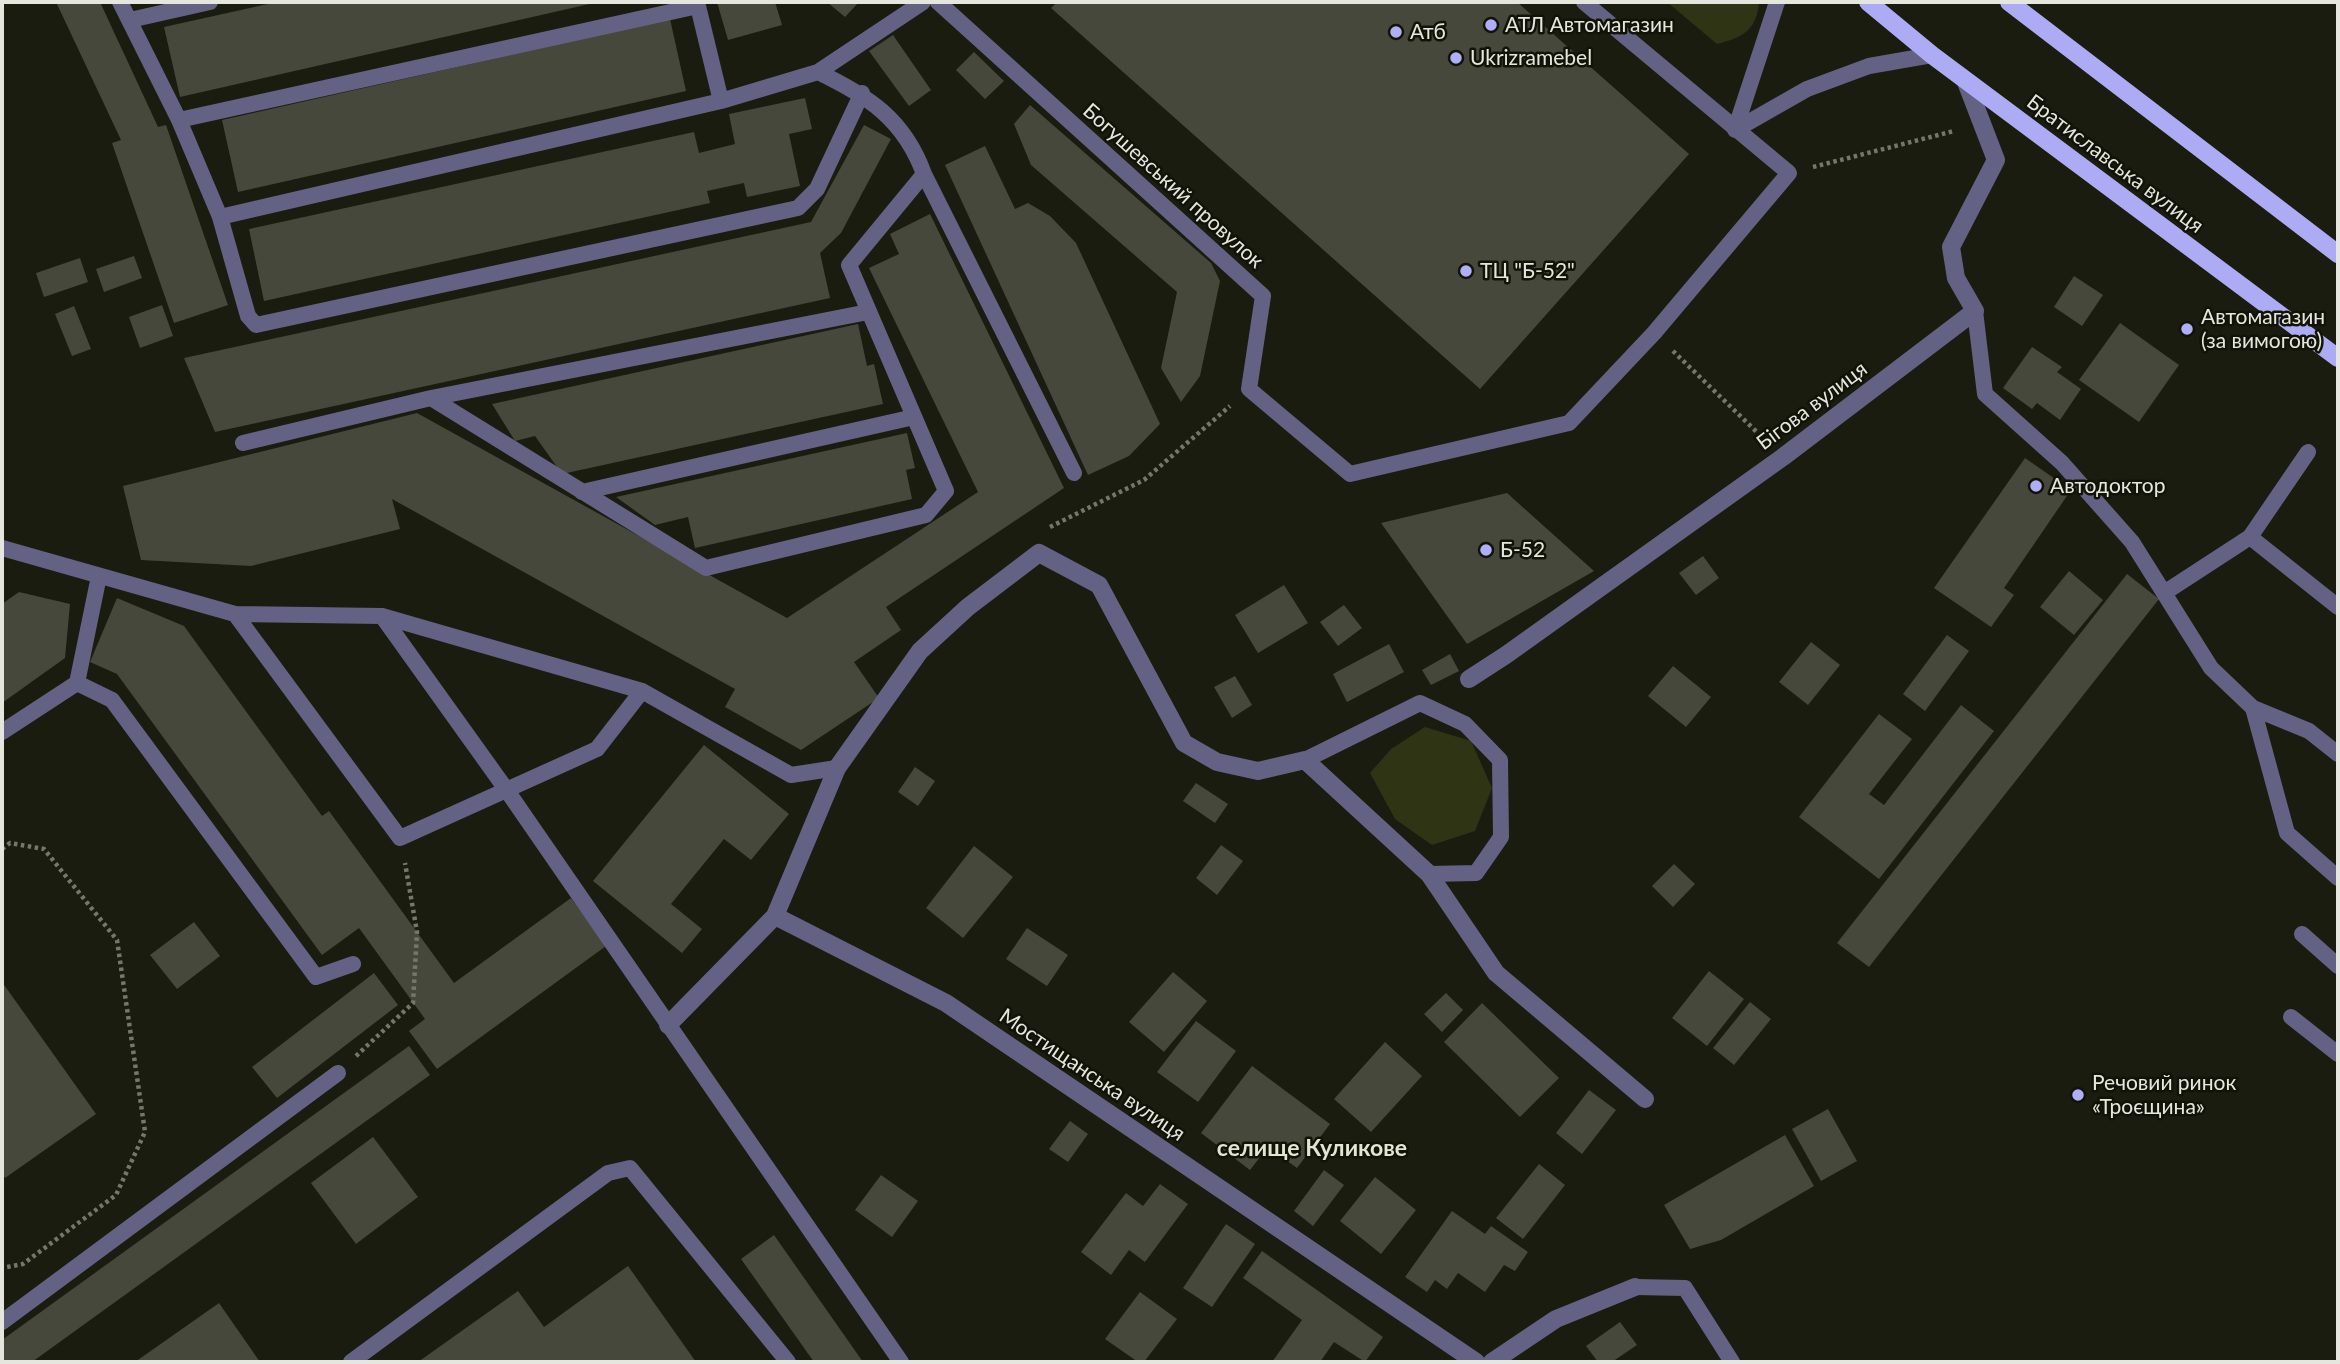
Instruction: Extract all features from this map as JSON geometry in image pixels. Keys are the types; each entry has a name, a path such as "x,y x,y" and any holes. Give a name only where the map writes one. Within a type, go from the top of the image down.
{"main road":[{"name":"Братиславська вулиця","path":"1868,2 1966,82 2338,358"},
{"path":"2009,2 2338,254"}],"street":[{"path":"1966,82 1996,160 1951,247 1956,278 1975,311"},
{"name":"Бігова вулиця","path":"1469,678 1506,655 1783,457 1975,311"},
{"path":"668,1026 775,916 837,768 920,651 968,607 1039,553 1099,585 1184,743 1217,762 1258,771 1304,760 1429,874 1496,973 1645,1099"},
{"name":"Мостищанська вулиця","path":"775,916 946,1003 1476,1362"},
{"path":"1492,1362 1556,1319 1635,1287"}],"lane":[{"path":"121,2 179,120 220,217 248,316 256,325 798,208 817,189 862,93"},
{"path":"130,20 210,2"},
{"path":"220,217 721,101 818,72 923,2"},
{"name":"Богушевський провулок","path":"938,2 1263,296 1249,389"},
{"path":"1249,389 1350,474 1569,423 1654,332 1789,173 1584,2"},
{"path":"1735,130 1777,2"},
{"path":"179,120 698,4 721,101"},
{"path":"1735,130 1807,89 1869,66 1932,55"},
{"path":"818,72 862,93 898,125 917,155 924,174 1074,473"},
{"path":"431,398 706,568 926,514 946,491 849,265 924,174"},
{"path":"1975,311 1985,394 2063,463 2132,542 2211,668 2253,708 2309,731 2338,754"},
{"path":"243,443 431,398 868,312"},
{"path":"582,492 914,416"},
{"path":"2164,593 2250,537 2308,452"},
{"path":"2250,537 2338,607"},
{"path":"2,548 235,614 382,616 642,691 792,775 837,768"},
{"path":"2,732 77,683 99,576"},
{"path":"235,614 400,838 508,792 597,749 642,691"},
{"path":"382,616 508,792 901,1362"},
{"path":"77,683 112,700 316,977 353,964"},
{"path":"1304,760 1420,703 1465,724 1500,760 1501,837 1476,873 1429,874"},
{"path":"2253,708 2287,833 2338,878"},
{"path":"2302,934 2338,965"},
{"path":"2291,1017 2338,1054"},
{"path":"2,1322 338,1073"},
{"path":"351,1362 608,1173 630,1168 788,1362"},
{"path":"1635,1287 1685,1288 1732,1362"}],"path":[{"path":"1789,173 1955,131"},
{"path":"1654,332 1783,457"},
{"path":"1051,525 1144,480 1249,389"},
{"path":"338,1073 413,1003 417,932 400,838"},
{"path":"2,849 10,843 44,849 117,940 145,1132 116,1195 23,1264 2,1268"}],"green space":[{"path":"1667,2 1759,2 1755,20 1747,31 1734,39 1717,44"},
{"path":"1425,727 1471,741 1492,788 1475,831 1432,845 1395,819 1370,773 1391,749"}],"building":[{"path":"56,2 100,2 158,127 166,125 228,305 174,323 112,143 121,140"},
{"path":"277,2 594,3 180,97 164,27"},
{"path":"717,2 775,2 782,25 728,40"},
{"path":"827,2 859,2 845,17"},
{"name":"ТЦ \"Б-52\"","path":"1057,2 1517,2 1689,154 1480,389 1051,8"},
{"path":"670,19 686,91 238,192 222,120"},
{"path":"893,35 931,90 909,106 869,51"},
{"path":"974,52 1004,81 985,99 956,70"},
{"path":"805,98 812,129 789,134 800,186 747,197 744,183 707,191 710,203 264,301 249,229 694,132 699,153 735,144 729,114"},
{"path":"1030,105 1211,263 1220,281 1200,376 1181,402 1161,368 1177,292 1031,165 1014,124"},
{"path":"864,125 891,139 841,233 820,253 830,298 215,432 184,358 811,222"},
{"path":"985,146 1015,209 1028,203 1050,216 1076,243 1160,424 1129,456 1088,475 945,165"},
{"path":"930,214 1064,488 886,607 901,630 854,662 879,698 801,750 725,707 735,689 392,499 400,529 251,566 141,560 123,486 417,413 787,618 978,492 869,268 899,254 890,234"},
{"path":"134,256 142,278 104,292 96,269"},
{"path":"80,258 88,282 44,297 36,273"},
{"path":"2074,276 2103,295 2082,326 2054,307"},
{"path":"162,305 173,336 140,348 129,317"},
{"path":"74,306 91,349 72,356 55,314"},
{"path":"2120,323 2179,365 2139,422 2079,380"},
{"path":"858,324 867,366 874,364 883,404 562,474 535,436 515,441 492,404"},
{"path":"2032,347 2062,367 2057,372 2081,389 2060,420 2037,403 2032,409 2003,388"},
{"path":"907,433 915,468 906,470 912,499 695,548 688,517 655,525 616,497"},
{"path":"2025,458 2071,490 2004,588 2014,595 1991,627 1934,588"},
{"name":"Б-52","path":"1507,493 1594,571 1467,644 1381,523"},
{"path":"1703,556 1719,578 1696,595 1679,573"},
{"path":"2069,571 2103,600 2074,635 2040,607"},
{"path":"2127,574 2159,599 1869,967 1837,943"},
{"path":"1284,585 1308,623 1258,653 1235,615"},
{"path":"19,592 70,604 65,658 2,703 2,604"},
{"path":"117,598 184,626 322,816 329,811 454,983 571,898 606,946 437,1069 409,1031 425,1019 359,928 322,955 117,674 90,662"},
{"path":"1344,605 1362,628 1338,646 1320,622"},
{"path":"1947,635 1969,651 1925,711 1903,694"},
{"path":"1811,642 1840,665 1808,705 1779,682"},
{"path":"1389,644 1404,672 1347,702 1333,674"},
{"path":"1450,654 1459,671 1431,685 1422,670"},
{"path":"1673,666 1711,697 1686,727 1648,696"},
{"path":"1235,676 1252,705 1232,718 1214,687"},
{"path":"1961,705 1994,731 1879,879 1799,817 1879,714 1912,739 1869,794 1884,805"},
{"path":"704,745 789,814 751,860 724,839 671,904 702,929 682,953 593,881"},
{"path":"915,767 935,781 918,806 898,792"},
{"path":"1196,783 1228,804 1215,823 1183,801"},
{"path":"1221,845 1243,861 1217,895 1196,878"},
{"path":"974,846 1013,877 963,938 926,908"},
{"path":"1674,864 1695,884 1673,907 1652,886"},
{"path":"194,922 220,956 177,989 150,955"},
{"path":"1027,928 1068,955 1047,986 1006,959"},
{"path":"1709,971 1744,999 1707,1046 1672,1018"},
{"path":"1173,972 1207,1001 1164,1052 1129,1022"},
{"path":"374,973 398,1005 277,1098 252,1067"},
{"path":"2,982 96,1114 5,1178 2,1173"},
{"path":"1446,993 1463,1010 1442,1032 1424,1014"},
{"path":"1750,1002 1771,1019 1734,1065 1713,1048"},
{"path":"1482,1003 1559,1078 1520,1117 1444,1042"},
{"path":"1196,1021 1236,1051 1198,1102 1157,1072"},
{"path":"1385,1042 1422,1076 1371,1132 1334,1099"},
{"path":"409,1046 430,1075 32,1362 2,1362 2,1340"},
{"path":"1252,1066 1330,1124 1297,1168 1268,1147 1250,1170 1201,1133"},
{"path":"1589,1090 1616,1110 1582,1154 1556,1133"},
{"path":"1828,1109 1857,1161 1821,1181 1792,1129"},
{"path":"1070,1121 1088,1134 1068,1162 1049,1149"},
{"path":"1785,1135 1814,1186 1721,1240 1690,1249 1664,1205"},
{"path":"373,1137 418,1197 356,1244 311,1183"},
{"path":"1539,1164 1565,1185 1523,1239 1496,1218"},
{"path":"1324,1170 1344,1185 1313,1226 1294,1211"},
{"path":"881,1175 918,1201 892,1237 855,1210"},
{"path":"1375,1177 1416,1210 1381,1254 1340,1221"},
{"path":"1160,1184 1188,1204 1145,1262 1129,1250 1111,1275 1081,1252 1126,1193 1143,1206"},
{"path":"1452,1211 1485,1234 1491,1226 1528,1252 1515,1271 1504,1265 1485,1292 1458,1273 1447,1289 1435,1280 1427,1292 1405,1277"},
{"path":"1226,1224 1255,1244 1212,1307 1183,1288"},
{"path":"774,1235 863,1362 814,1362 741,1259"},
{"path":"1262,1251 1383,1337 1365,1362 1334,1342 1320,1362 1272,1362 1302,1320 1243,1278"},
{"path":"628,1266 696,1362 418,1362 518,1291 544,1327"},
{"path":"1140,1292 1177,1319 1144,1362 1138,1362 1105,1339"},
{"path":"219,1303 260,1362 135,1362"},
{"path":"1620,1322 1637,1345 1612,1362 1598,1362 1586,1346"}],"place":[{"name":"АТЛ Автомагазин","path":"1491,25"},
{"name":"Атб","path":"1396,32"},
{"name":"Ukrizramebel","path":"1456,58"},
{"name":"ТЦ \"Б-52\"","path":"1466,271"},
{"name":"Автомагазин (за вимогою)","path":"2187,329"},
{"name":"Автодоктор","path":"2036,486"},
{"name":"Б-52","path":"1486,550"},
{"name":"Речовий ринок «Троєщина»","path":"2078,1095"}],"district":[{"name":"селище Куликове","path":"1312,1149"}]}
